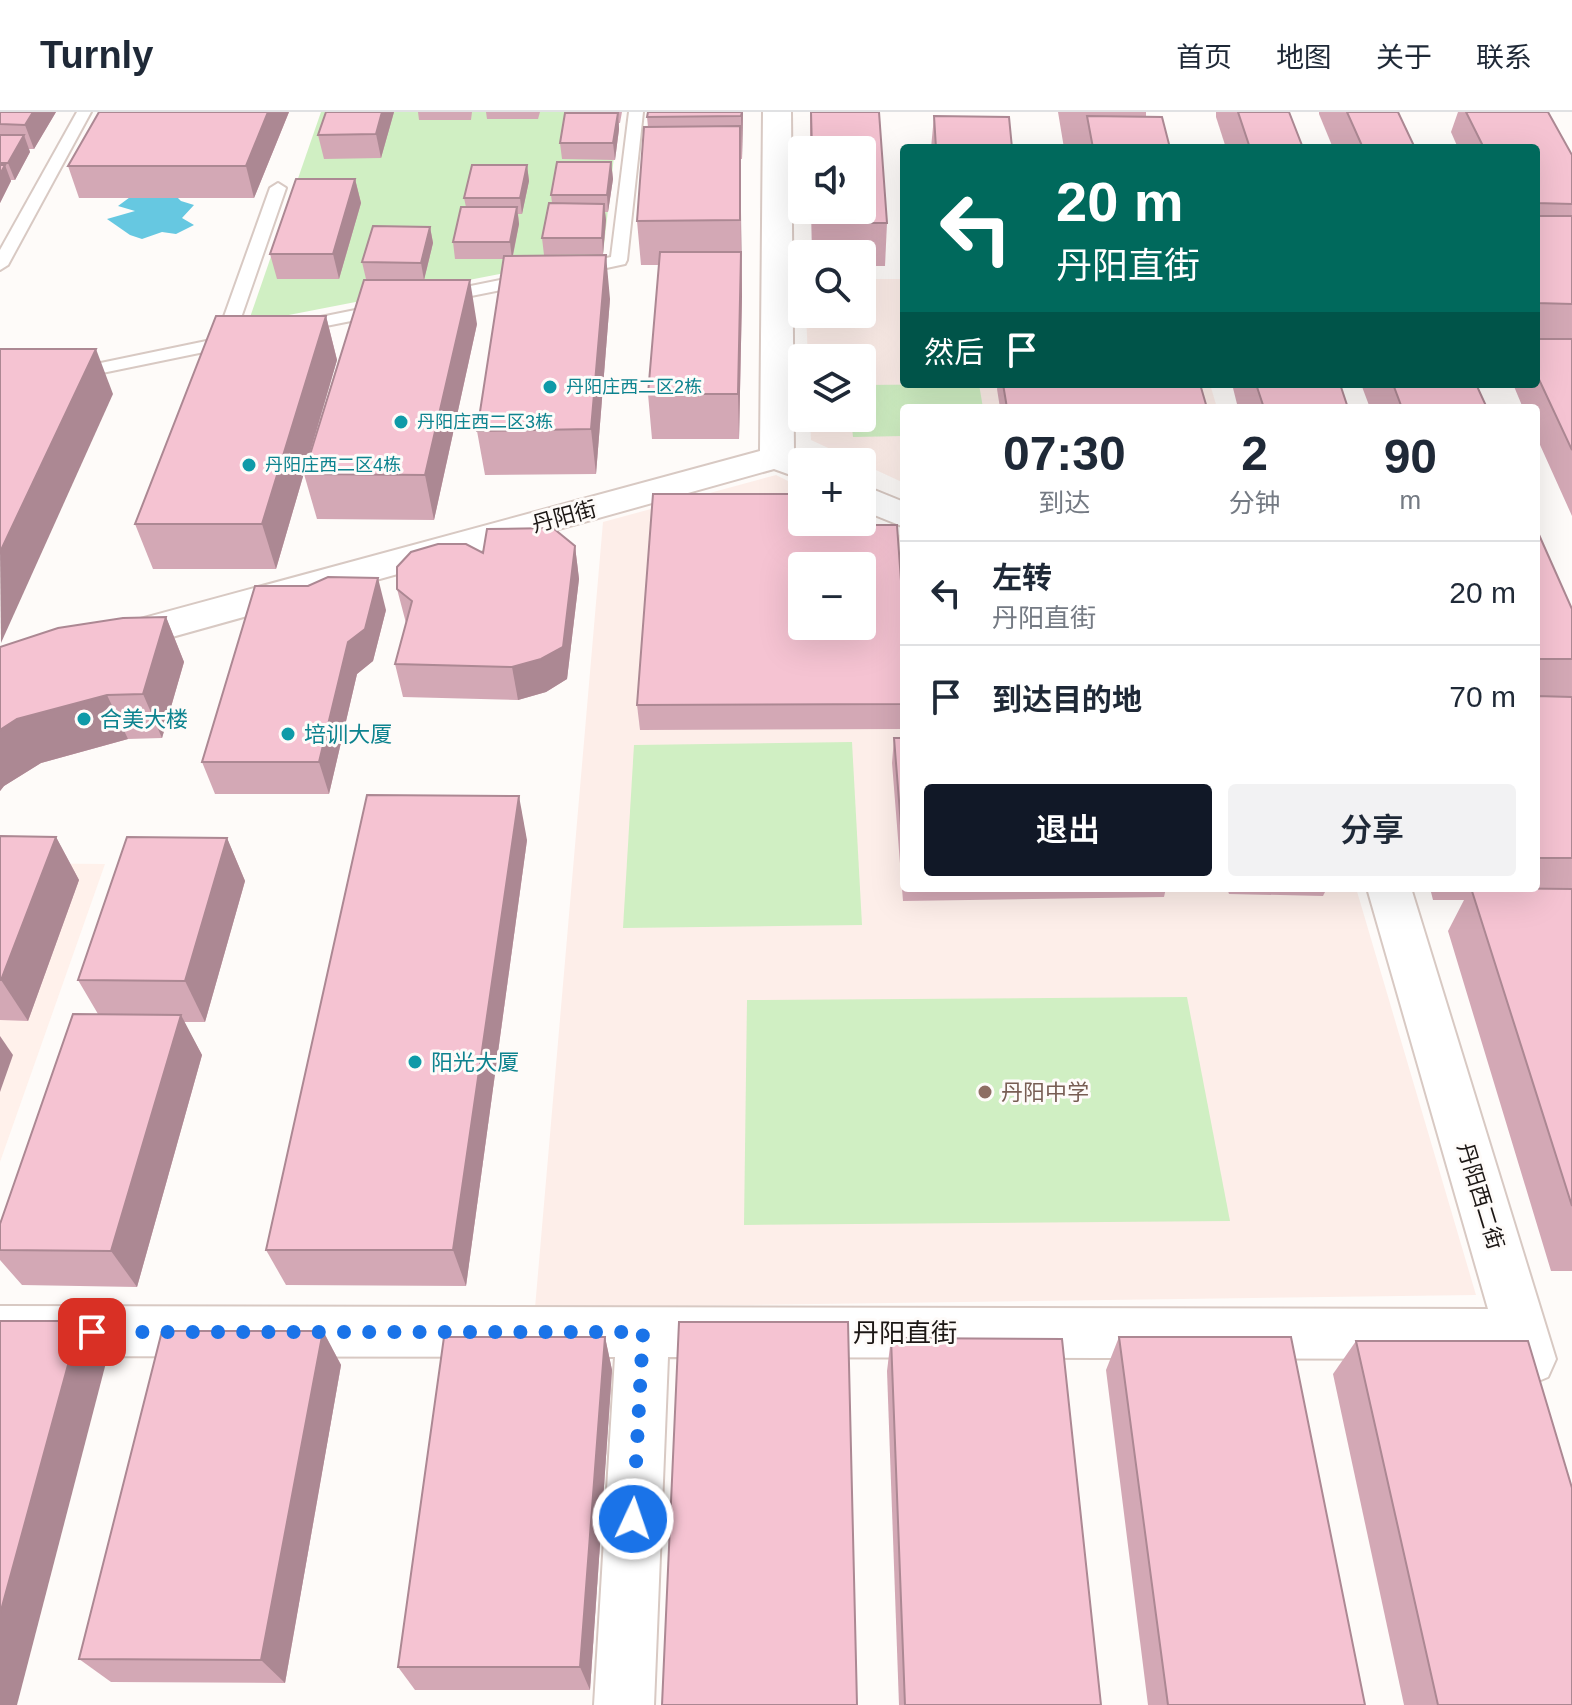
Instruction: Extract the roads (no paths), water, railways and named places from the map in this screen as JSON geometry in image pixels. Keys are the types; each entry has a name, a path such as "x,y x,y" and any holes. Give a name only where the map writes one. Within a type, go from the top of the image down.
{"street":[{"path":"777,112 788,448"},
{"name":"丹阳街","path":"0,671 788,463"},
{"path":"876,503 900,514"},
{"name":"丹阳西二街","path":"1390,892 1543,1404"},
{"name":"丹阳直街","path":"0,1331 1522,1334"},
{"path":"624,1705 643,1332"}],"lane":[{"path":"0,265 84,112"},
{"path":"285,330 619,260 636,112"},
{"path":"224,342 278,188"},
{"path":"60,376 254,336"}],"water":[{"path":"141,189 169,189 181,201 194,205 182,218 194,225 176,234 162,232 142,239 130,235 107,219 135,211 118,206"}],"place":[{"name":"丹阳庄西二区2栋","path":"550,387"},
{"name":"丹阳庄西二区3栋","path":"401,422"},
{"name":"丹阳庄西二区4栋","path":"249,465"},
{"name":"合美大楼","path":"84,719"},
{"name":"培训大厦","path":"288,734"},
{"name":"阳光大厦","path":"415,1062"},
{"name":"丹阳中学","path":"985,1092"}]}
